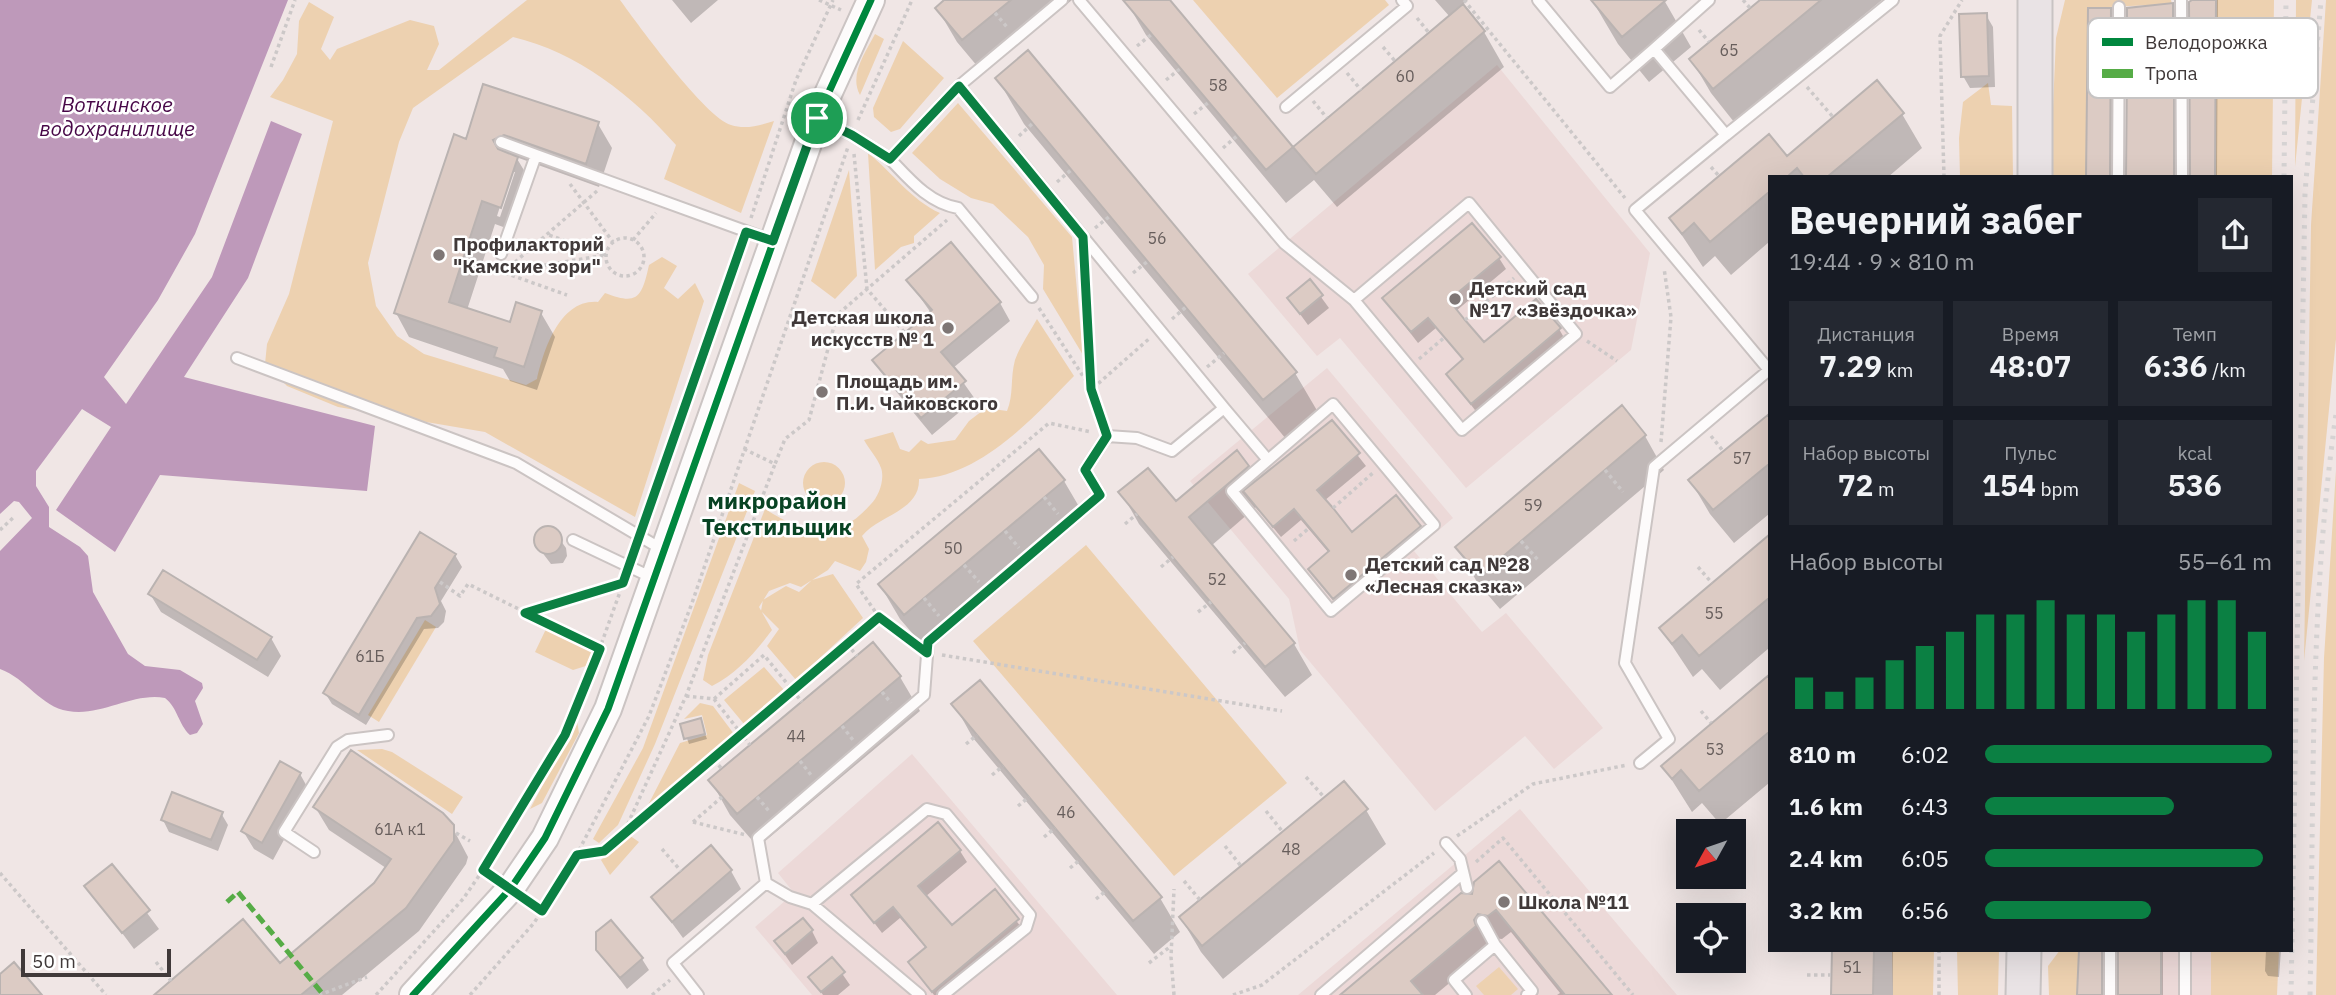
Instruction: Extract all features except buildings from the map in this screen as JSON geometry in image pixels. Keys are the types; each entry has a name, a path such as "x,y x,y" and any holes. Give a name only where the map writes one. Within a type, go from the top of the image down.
{"main road":[{"path":"2035,0 2035,175"},
{"path":"2023,995 2024,952"}],"street":[{"path":"413,995 511,888 545,838 608,709 653,578 652,543 773,241 817,118 871,0"}],"lane":[{"path":"890,159 959,86 1062,0"},
{"path":"1079,0 1284,243 1354,300 1462,430 1576,334 1469,204 1354,300"},
{"path":"1538,0 1610,87 1654,50 1704,1"},
{"path":"1768,369 1636,210 1893,0"},
{"path":"2181,0 2182,18"},
{"path":"1286,107 1373,35 1405,3"},
{"path":"2119,7 2119,18"},
{"path":"1654,50 1726,135"},
{"path":"959,86 1268,460"},
{"path":"2118,175 2119,98"},
{"path":"2182,175 2183,98"},
{"path":"817,118 852,135 890,159 923,192 944,206 958,208 1032,297"},
{"path":"501,142 607,183 773,241"},
{"path":"501,254 536,155"},
{"path":"237,358 516,463 652,543"},
{"path":"1640,763 1669,739 1625,663 1654,467 1704,428 1768,371"},
{"path":"1333,404 1383,464 1434,525 1331,611 1231,491 1333,404"},
{"path":"920,995 812,904 790,897 766,883 758,838 924,695 928,642 1100,495 1085,470 1107,436 1137,438 1172,451 1224,408"},
{"path":"573,540 653,578"},
{"path":"314,852 284,832 337,747 348,740 388,735"},
{"path":"812,904 927,809 946,814 1030,915 1026,928 943,995"},
{"path":"1446,844 1460,859 1467,888"},
{"path":"1321,995 1463,873"},
{"path":"698,995 673,963 766,883"},
{"path":"1482,921 1495,945 1532,991 1527,995"},
{"path":"1466,995 1454,980 1495,945"},
{"path":"2110,952 2110,995"},
{"path":"2185,952 2185,995"}],"path":[{"path":"271,67 295,0"},
{"path":"819,0 831,5"},
{"path":"652,543 746,232 796,80 833,0"},
{"path":"470,995 542,911 577,855 649,716 852,135 912,0"},
{"path":"1464,0 1636,210"},
{"path":"1743,0 1750,8"},
{"path":"1944,175 1940,36 1962,0"},
{"path":"1405,3 1429,33"},
{"path":"1373,35 1395,61"},
{"path":"1339,63 1361,90"},
{"path":"1799,77 1833,117"},
{"path":"1305,92 1327,118"},
{"path":"852,135 867,289 905,333"},
{"path":"568,182 614,242"},
{"path":"503,272 607,183"},
{"path":"633,240 664,203"},
{"path":"625,830 686,696 785,439 809,420 837,315 949,219"},
{"path":"547,234 606,255"},
{"path":"1083,237 1091,389"},
{"path":"621,238 633,240 644,255 636,272 618,274 609,267 606,255 614,242 621,238"},
{"path":"1659,239 1671,317 1659,463"},
{"path":"503,272 606,255"},
{"path":"1465,320 1524,270"},
{"path":"503,272 567,295"},
{"path":"1032,297 1091,389 1107,436"},
{"path":"1091,389 1186,307"},
{"path":"1576,334 1617,361"},
{"path":"1410,367 1445,337"},
{"path":"1197,376 1224,353"},
{"path":"1107,436 1049,423 856,584 879,617 927,653 1282,711"},
{"path":"1704,428 1723,451"},
{"path":"744,449 775,464"},
{"path":"1333,508 1383,464"},
{"path":"1605,470 1623,492"},
{"path":"1045,497 1066,523"},
{"path":"1125,524 1137,514"},
{"path":"0,530 15,516"},
{"path":"1282,552 1309,528"},
{"path":"1005,531 1027,557"},
{"path":"1521,541 1539,561"},
{"path":"1161,567 1173,557"},
{"path":"964,565 987,592"},
{"path":"376,995 454,909 483,870 565,735 629,567"},
{"path":"1698,567 1712,583"},
{"path":"440,582 460,596 468,584 600,649"},
{"path":"525,613 623,583"},
{"path":"924,598 947,626"},
{"path":"1198,612 1210,602"},
{"path":"577,855 604,851 625,830 743,736 879,617"},
{"path":"1233,653 1245,643"},
{"path":"848,644 857,656"},
{"path":"714,699 764,655 802,702"},
{"path":"686,696 714,699 750,745"},
{"path":"1701,711 1711,723"},
{"path":"966,744 977,735"},
{"path":"714,760 722,769"},
{"path":"1233,995 1262,985 1446,844 1533,784 1640,763"},
{"path":"992,775 1003,766"},
{"path":"1306,777 1324,797"},
{"path":"722,796 693,822 758,838"},
{"path":"1018,806 1029,797"},
{"path":"1266,811 1282,831"},
{"path":"1044,837 1055,828"},
{"path":"456,833 470,841"},
{"path":"1463,873 1503,838 1633,995"},
{"path":"1225,846 1241,866"},
{"path":"662,849 681,871"},
{"path":"1070,868 1081,859"},
{"path":"483,870 542,911"},
{"path":"0,873 107,995"},
{"path":"1184,881 1200,900"},
{"path":"1174,889 1171,946 1174,995"},
{"path":"1096,899 1107,890"},
{"path":"1149,962 1171,946"},
{"path":"1939,952 1939,995"},
{"path":"156,962 171,981"},
{"path":"652,995 679,971"},
{"path":"1807,975 1831,975"},
{"path":"319,995 367,977"}],"shaded area":[{"path":"527,0 620,0 689,89 720,118 731,125 742,127 774,121 741,213 664,179 676,145 622,93 559,53 513,37 413,108 399,142 368,263 376,306 397,336 424,354 526,385 537,379 549,341 564,317 573,309 585,303 598,302 605,293 625,299 637,296 644,285 649,265 662,257 677,266 664,288 678,299 695,283 704,301 635,517 485,432 338,407 287,386 265,364 267,344 289,294 333,121 270,97 297,54 299,21 309,2 334,17 321,49 330,60 337,49 410,20 434,26 439,44 427,70 439,70"},
{"path":"1193,0 1385,0 1389,5 1277,98"},
{"path":"2065,0 2171,0 2172,4 2088,8 2087,175 2050,175 2056,38"},
{"path":"2216,0 2274,0 2274,18 2216,18"},
{"path":"2296,0 2312,0 2310,18 2296,18"},
{"path":"2326,0 2336,0 2336,339 2304,661 2311,225"},
{"path":"875,34 884,39 860,95 857,72"},
{"path":"903,41 944,78 900,129 891,132 874,117 873,108"},
{"name":"Детский сад №17 «Звёздочка»","path":"1497,65 1650,253 1631,350 1466,488 1340,338 1317,356 1248,274"},
{"path":"1988,83 1991,105 2012,106 2013,175 1960,175 1959,138 1963,102"},
{"path":"2215,98 2273,98 2272,175 2215,175"},
{"path":"2295,98 2302,98 2295,167"},
{"path":"958,103 1072,237 1083,355 1043,289 1044,265 1028,237 993,204 971,198 940,179 912,153"},
{"path":"868,153 911,194 940,213 914,236 914,243 901,247 875,270"},
{"path":"849,170 857,276 835,299 811,281"},
{"path":"1037,319 1074,376 1023,426 984,456 964,468 919,479 918,490 906,506 862,536 869,549 866,562 860,571 835,561 828,570 801,587 790,583 769,591 759,607 772,630 730,675 712,686 703,680 708,655 765,509 794,525 808,529 833,530 846,525 871,504 880,487 880,465 864,440 893,432 900,449 909,452 921,440 928,444 955,440 969,421 986,408 1007,411 1015,360"},
{"name":"Детский сад №28 «Лесная сказка»","path":"1327,368 1453,518 1414,551 1482,632 1506,613 1603,728 1554,769 1525,736 1435,811 1300,650 1289,599 1190,481"},
{"path":"824,462 839,468 845,483 839,498 824,504 809,498 803,483 809,468"},
{"path":"2336,470 2336,995 2316,995 2324,658"},
{"path":"739,483 755,491 655,744 618,825 599,843 593,839 643,748"},
{"path":"1086,545 1287,783 1174,876 973,641"},
{"path":"833,574 863,618 796,680 767,646 779,629 761,611 763,600 786,586 799,592 812,580"},
{"path":"425,620 436,627 379,722 368,715"},
{"path":"546,629 594,652 589,665 573,670 535,652"},
{"path":"764,667 784,690 744,724 724,700"},
{"path":"700,703 713,706 734,734 646,809 680,743 707,735 702,715 684,719"},
{"path":"577,721 579,733 542,803 530,809"},
{"path":"382,749 392,752 463,797 452,814 357,750"},
{"path":"912,754 1117,995 812,995 755,927 794,893 778,873"},
{"name":"Школа №11","path":"1520,809 1677,995 1298,995"},
{"path":"626,833 639,842 610,875 601,860"},
{"path":"1892,952 1934,952 1933,995 1893,995"},
{"path":"1957,952 1999,952 1998,995 1958,995"},
{"path":"2058,952 2080,952 2081,995 2049,995 2048,966"},
{"path":"2079,952 2211,952 2211,995 2077,995"},
{"path":"2211,952 2279,952 2277,995 2211,995"},
{"path":"1499,967 1518,989 1511,995 1484,995 1476,986"}],"water":[{"name":"Воткинское водохранилище","path":"0,0 288,0 195,234 158,300 104,377 126,404 212,277 271,121 302,134 248,278 184,377 375,426 367,491 160,475 115,552 56,510 111,427 82,409 36,471 36,486 49,507 49,527 80,547 88,556 93,592 128,654 145,666 180,670 202,683 203,688 195,701 203,724 197,733 190,735 173,706 165,698 141,698 93,711 68,711 50,704 18,679 0,669 0,551 32,518 19,502 14,501 0,514"}],"railway":[{"path":"2286,0 2286,18"},
{"path":"2318,36 2321,0"},
{"path":"2284,175 2285,98"},
{"path":"2293,880 2305,193 2313,98"},
{"path":"2310,995 2317,630 2327,485 2336,414"},
{"path":"2291,995 2292,952"}],"marked path":[{"path":"227,902 238,892 322,993"}],"cycle path":[{"path":"413,995 511,888 545,838 608,709 817,118 871,0"}],"place":[{"name":"Профилакторий \"Камские зори\"","path":"439,255"},
{"name":"Детский сад №17 «Звёздочка»","path":"1455,299"},
{"name":"Детская школа искусств № 1","path":"948,328"},
{"name":"Площадь им. П.И. Чайковского","path":"822,392"},
{"name":"Детский сад №28 «Лесная сказка»","path":"1351,575"},
{"name":"Школа №11","path":"1504,902"}],"district":[{"name":"микрорайон Текстильщик","path":"777,513"}],"route":[{"path":"959,86 1083,237 1091,389 1107,436 1085,470 1100,495 928,642 927,653 879,617 681,789 625,830 604,851 577,855 542,911 483,870 514,824 565,735 600,649 525,613 623,583 746,232 773,241 817,118 852,135 890,159 959,86"}]}
